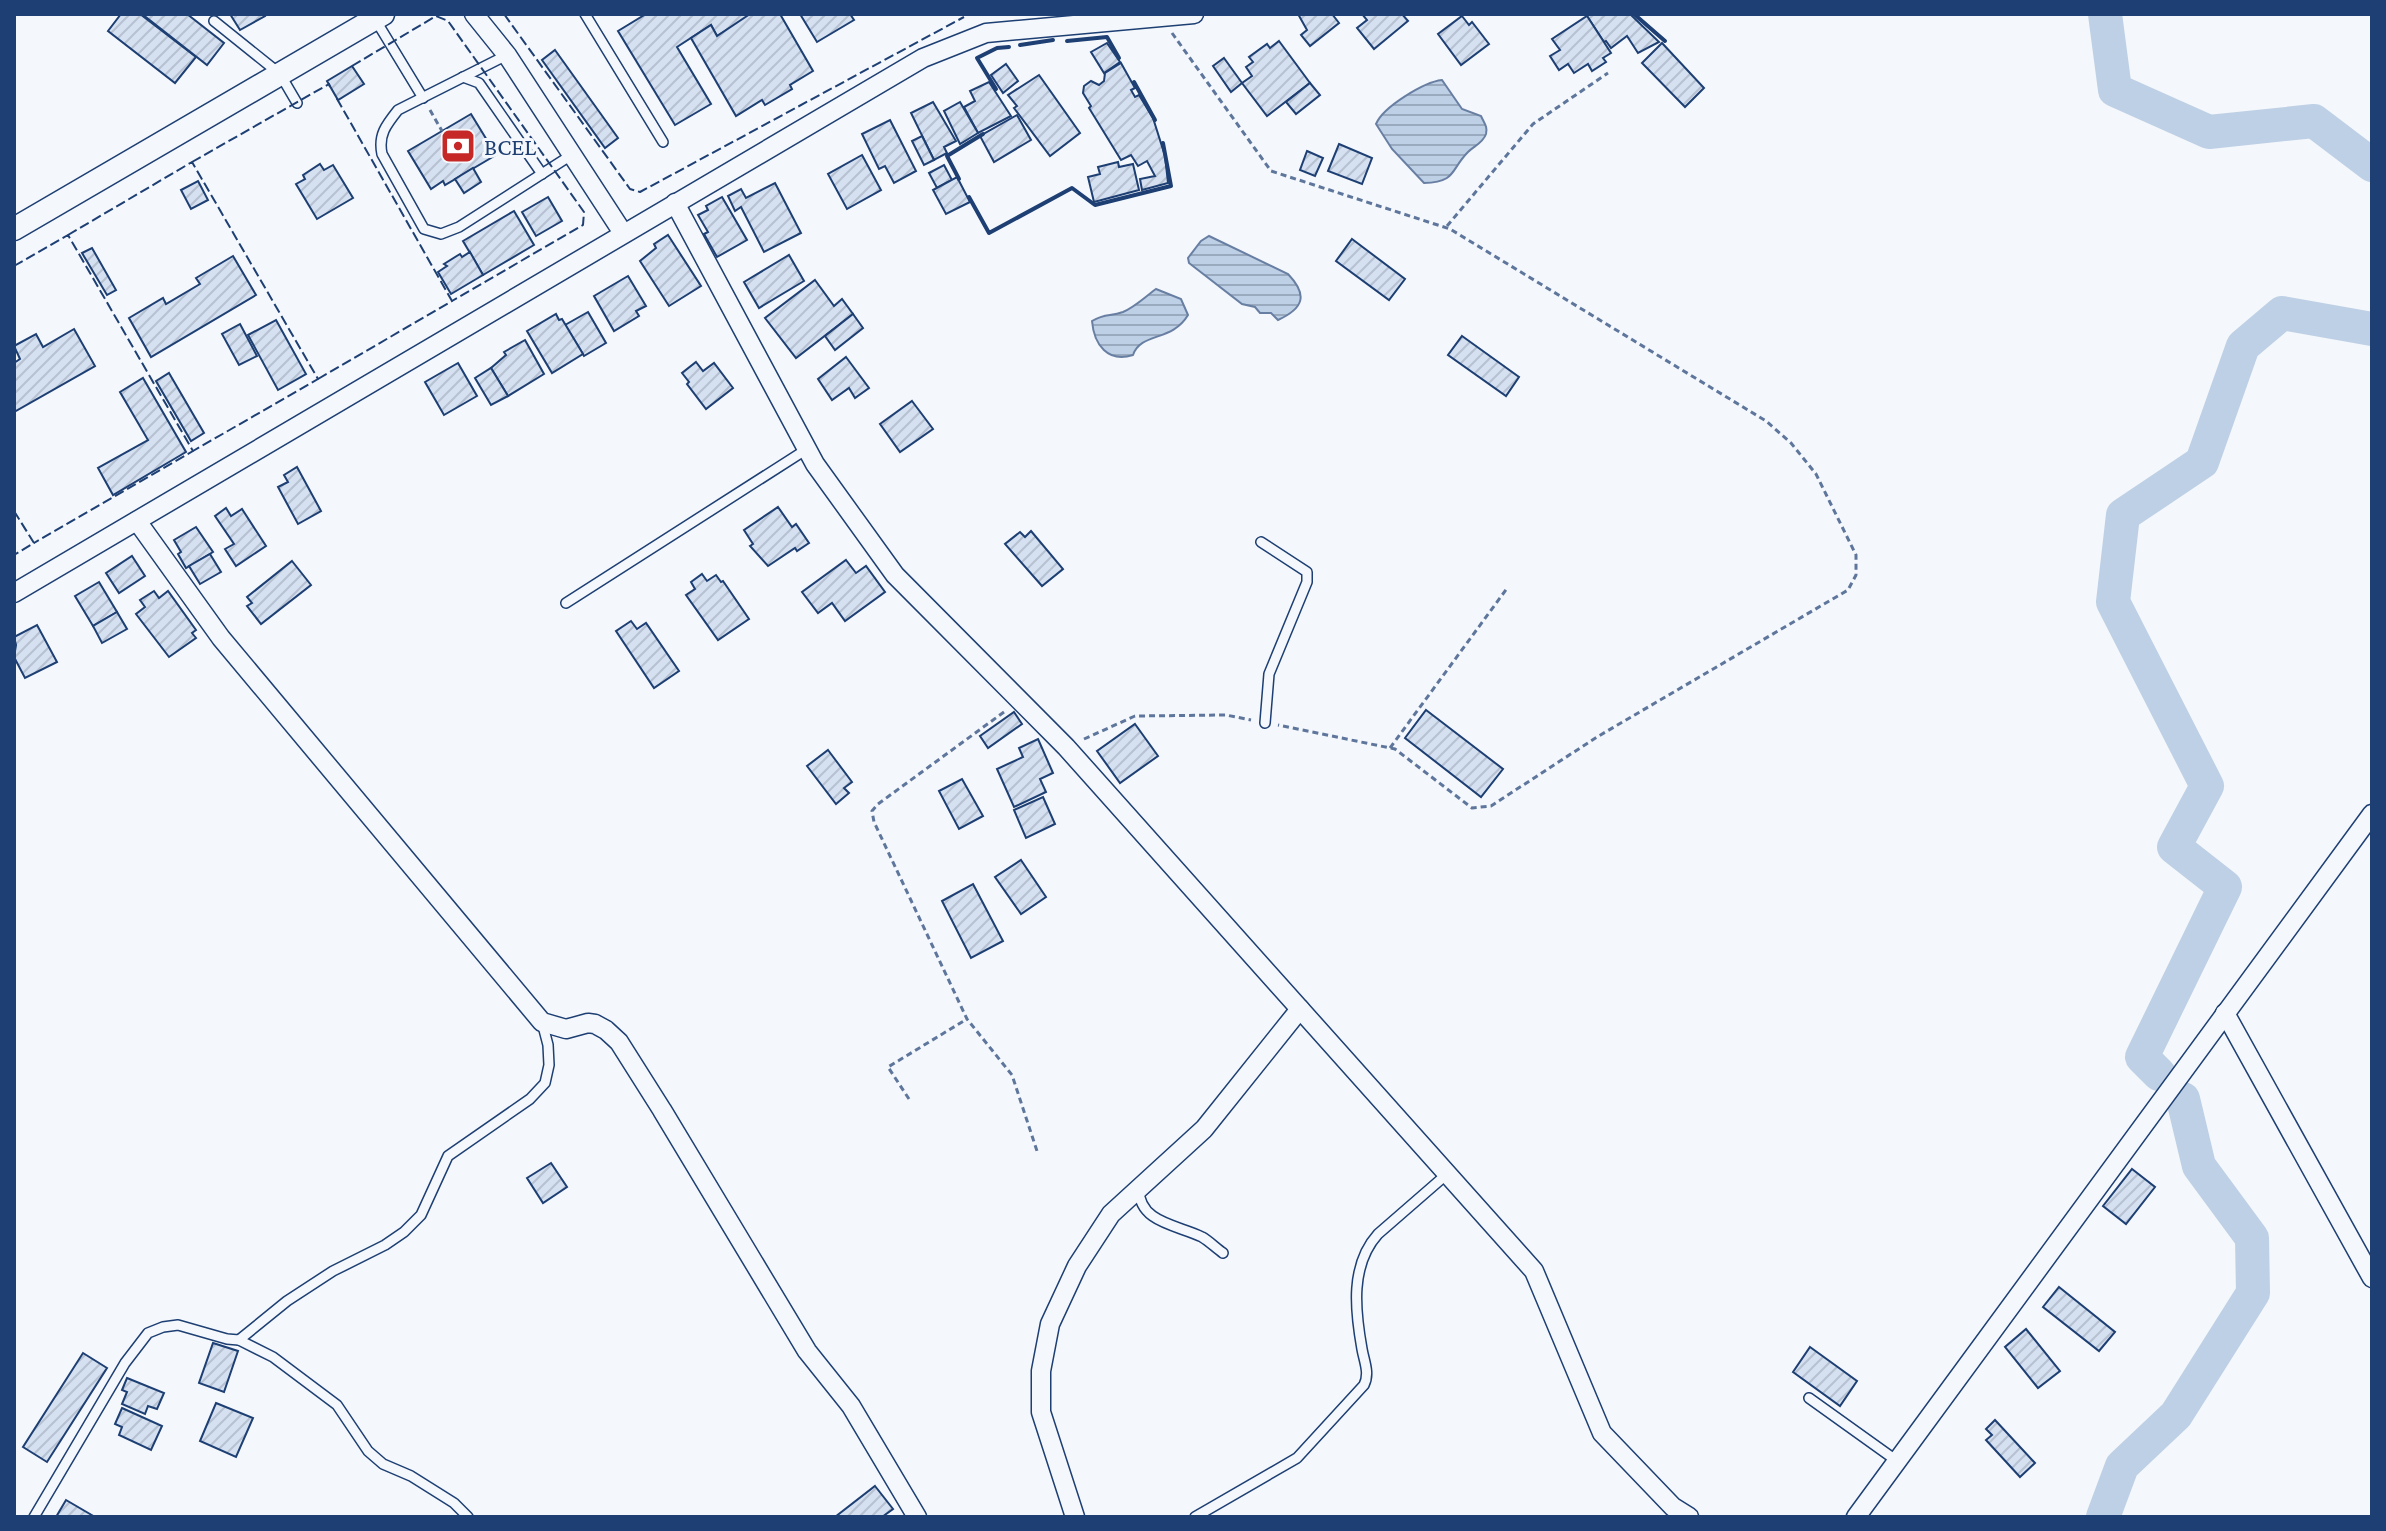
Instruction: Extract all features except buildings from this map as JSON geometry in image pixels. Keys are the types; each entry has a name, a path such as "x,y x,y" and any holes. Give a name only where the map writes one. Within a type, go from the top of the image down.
{"street":[{"path":"474,14 507,55 623,233"},
{"path":"14,593 923,58 986,33 1194,14"},
{"path":"14,229 379,16"},
{"path":"675,203 815,464 895,575 1066,747 1534,1271 1602,1433 1673,1507 1689,1517"},
{"path":"137,521 221,638 542,1022 566,1029 595,1024 619,1042 807,1351 851,1406 917,1517"},
{"path":"1856,1517 2372,814"},
{"path":"1075,1517 1041,1412 1041,1371 1050,1324 1077,1266 1111,1214 1139,1185 1204,1129 1300,1009"},
{"path":"2225,1013 2372,1278"}],"lane":[{"path":"585,14 663,142"},
{"path":"379,16 423,98"},
{"path":"214,21 280,74 297,103"},
{"path":"507,55 398,110 385,125 379,141 382,154 424,229 441,234 459,227 573,154"},
{"path":"463,77 479,83 542,174"},
{"path":"566,603 807,449"},
{"path":"1261,542 1307,572 1307,582 1269,674 1265,723"},
{"path":"239,1340 287,1301 333,1271 385,1245 421,1215 448,1156 530,1099 545,1083 549,1065 542,1022"},
{"path":"1195,1517 1297,1458 1364,1385 1367,1374 1360,1337 1357,1274 1361,1259 1378,1234 1447,1174"},
{"path":"1139,1185 1141,1204 1150,1215 1202,1238 1223,1253"},
{"path":"34,1517 125,1363 148,1333 178,1325 239,1340 273,1357 337,1405 368,1451 383,1464 411,1476 454,1503 468,1517"},
{"path":"1809,1398 1897,1461"}],"path":[{"path":"1066,747 1135,716 1226,715 1395,749 1472,808 1491,806 1597,737 1848,590 1856,575 1856,555 1816,474 1791,443 1774,428 1445,227 1271,171 1162,19"},
{"path":"1445,227 1533,124 1608,73"},
{"path":"423,98 442,131"},
{"path":"1390,748 1508,587"},
{"path":"1020,700 872,811 874,822 967,1019 1012,1075 1037,1151"},
{"path":"909,1099 888,1067 967,1019"}],"water":[{"path":"1442,80 1462,109 1481,116 1486,132 1483,140 1462,158 1452,174 1442,180 1424,183 1392,149 1376,124 1387,110 1405,96"},
{"path":"1209,236 1288,274 1299,288 1298,306 1278,320 1271,313 1260,313 1255,307 1242,304 1189,263 1188,258"},
{"path":"1156,289 1181,299 1188,315 1181,324 1143,343 1133,355 1116,356 1104,350 1096,338 1092,321 1127,310"}],"waterway":[{"path":"2105,14 2115,90 2209,132 2314,121 2372,165"},
{"path":"2159,1074 2142,1057 2225,887 2174,847 2207,786 2113,602 2123,515 2202,462 2243,346 2282,313 2372,329"},
{"path":"2103,1517 2122,1466 2176,1415 2253,1293 2252,1238 2199,1166 2183,1099"}],"fence":[{"path":"504,14 630,189 640,192 964,17"},
{"path":"352,66 436,16 448,21 584,212 583,225 452,301"},
{"path":"192,162 329,84 330,87"},
{"path":"318,379 452,301 336,97"},
{"path":"68,235 192,162 318,379 193,451"},
{"path":"14,266 68,235 193,451 34,543"},
{"path":"14,511 34,543 14,555"}],"wall":[{"path":"1634,14 1665,41"},
{"path":"1067,41 1107,37 1119,58"},
{"path":"1020,45 1053,40"},
{"path":"996,89 977,58 997,48 1009,47"},
{"path":"1134,82 1155,120"},
{"path":"959,179 947,156 983,134"},
{"path":"969,197 989,233 1072,188 1095,205 1171,186 1163,143"}],"place":[{"name":"BCEL","path":"458,146"}]}
